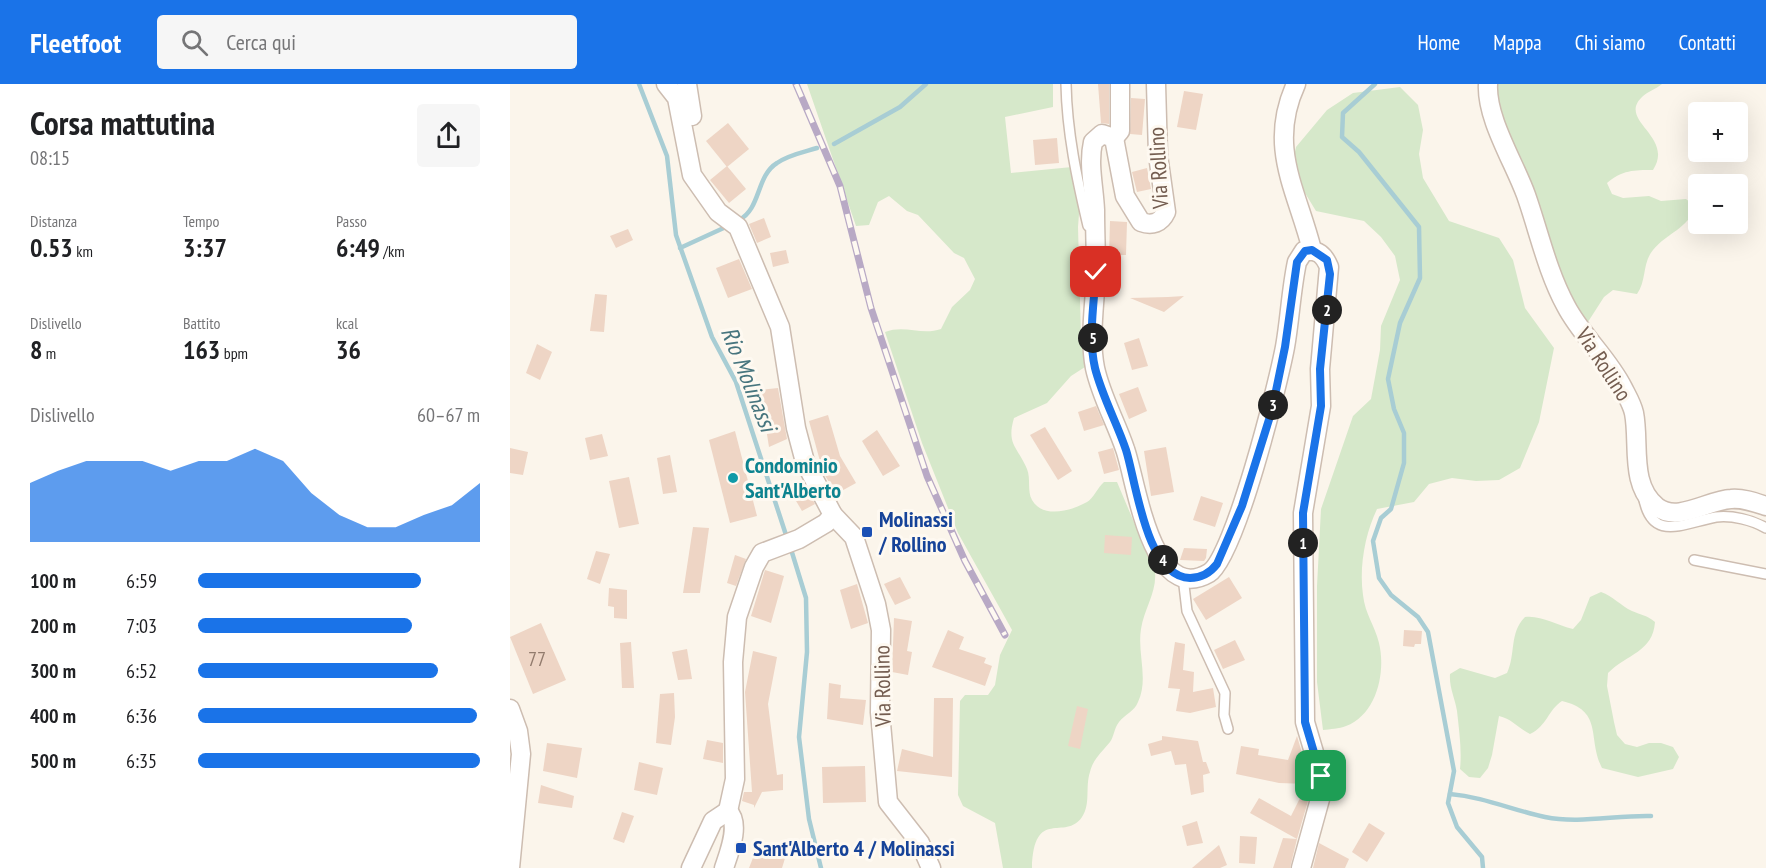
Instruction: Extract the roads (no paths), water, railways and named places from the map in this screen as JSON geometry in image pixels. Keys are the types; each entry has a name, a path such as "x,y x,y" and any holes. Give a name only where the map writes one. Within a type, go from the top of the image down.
{"street":[{"path":"666,84 677,98 692,176 718,212 738,227"},
{"name":"Via Rollino","path":"687,84 701,174 735,214 738,227 780,327 796,428 805,462 830,519 854,537 876,604 881,630 880,712 888,802 920,843 931,868"},
{"path":"1114,138 1120,131 1120,84"},
{"name":"Via Rollino","path":"1156,84 1158,155 1166,212 1156,223 1141,222 1125,196 1114,138 1102,134 1093,142 1091,150 1095,239 1092,330 1095,368 1126,452 1140,512 1151,539 1168,568 1183,577"},
{"path":"1296,84 1286,112 1282,146 1288,182 1312,250"},
{"name":"Via Rollino","path":"1488,84 1491,109 1526,195 1554,281 1566,308 1620,381 1630,400 1634,413 1642,490"},
{"path":"1183,577 1204,575 1217,564 1242,506 1272,410 1285,347 1297,262 1305,251 1312,250 1323,256 1330,274 1320,369 1321,406 1303,513 1305,722 1321,776 1320,799 1301,868"},
{"path":"1642,490 1656,506 1665,512 1676,513 1729,499 1746,500 1766,506"},
{"path":"724,868 731,846 733,824 728,811 735,779 733,662 737,617 754,567 762,553 799,539 830,519"},
{"path":"510,709 519,730 521,754 510,868"},
{"path":"691,868 713,820 728,811"}],"lane":[{"path":"1066,84 1067,116 1073,162 1090,231 1095,239"},
{"path":"1642,490 1645,510 1651,519 1668,528 1717,517 1746,520 1766,528"},
{"path":"1694,560 1766,574"},
{"path":"1183,577 1187,611 1225,693 1224,715 1227,729"}],"waterway":[{"name":"Rio Molinassi","path":"639,84 667,156 676,235 712,337 736,382 787,538"},
{"path":"834,144 900,107 926,84"},
{"path":"1375,84 1343,113 1342,137 1359,152 1419,227 1420,278 1400,323 1388,379 1394,409 1404,433 1404,463 1391,509 1381,518 1373,541 1379,578 1391,595 1418,617 1428,632 1454,771 1448,803 1457,827 1482,857 1483,868"},
{"path":"739,220 751,208 770,169 786,158 817,148"},
{"path":"680,248 728,226"},
{"name":"Rio Molinassi","path":"790,546 806,598 807,652 799,737 809,819 821,868"},
{"path":"1450,794 1558,819 1651,816"}],"railway":[{"path":"796,84 840,186 871,308 927,476 965,561 1005,635"}],"place":[{"name":"Condominio Sant'Alberto","path":"733,478"},
{"name":"Molinassi / Rollino","path":"867,532"},
{"name":"Sant'Alberto 4 / Molinassi","path":"741,848"}]}
